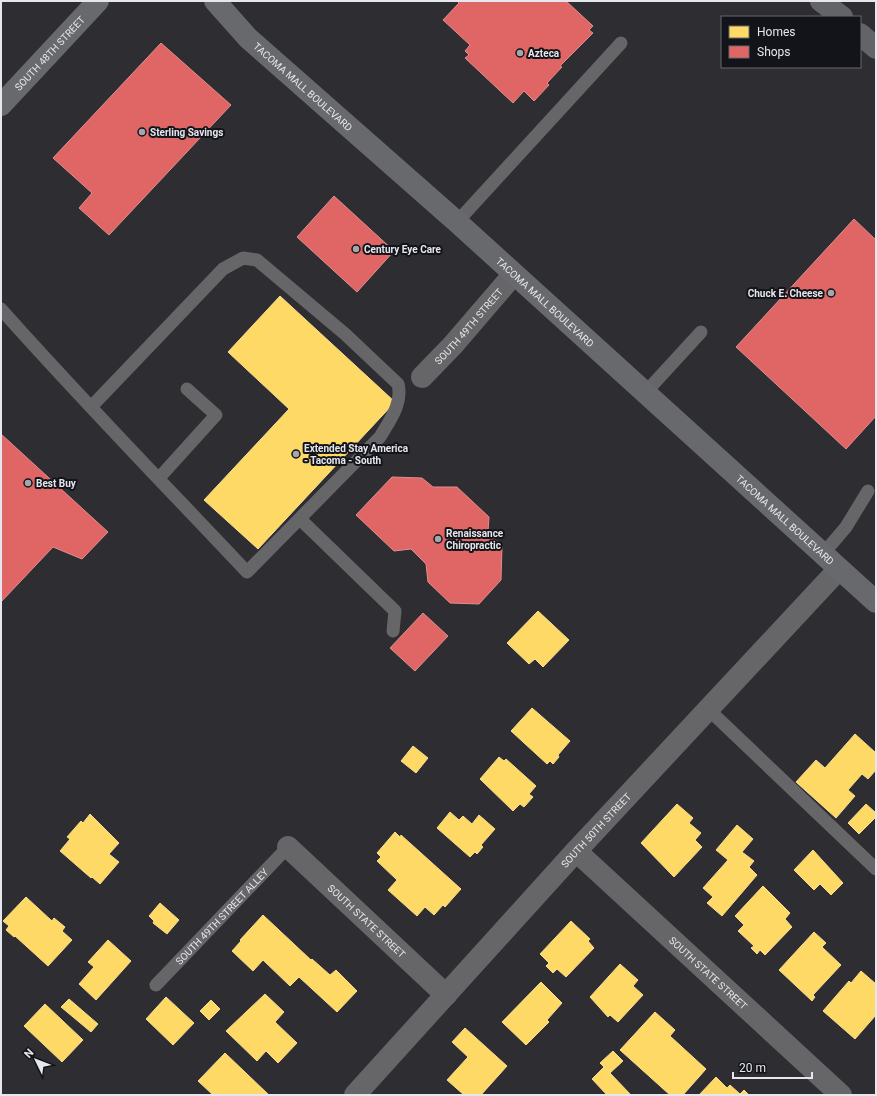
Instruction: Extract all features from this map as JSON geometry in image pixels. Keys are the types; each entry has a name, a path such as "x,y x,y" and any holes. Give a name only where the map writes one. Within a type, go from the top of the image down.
{"highway":[{"path":"861,34 876,44"},
{"path":"861,34 876,48"}],"main road":[{"name":"SOUTH 48TH STREET","path":"1,105 98,1"},
{"name":"TACOMA MALL BOULEVARD","path":"215,1 248,38 457,222 876,602"}],"street":[{"name":"SOUTH 49TH STREET","path":"422,378 514,274"},
{"name":"SOUTH 50TH STREET","path":"355,1095 576,850 839,569"},
{"name":"SOUTH STATE STREET","path":"288,847 446,995"},
{"name":"SOUTH STATE STREET","path":"576,850 841,1095"}],"lane":[{"path":"457,222 621,43"},
{"path":"1,309 91,407 247,572 380,436 395,412 400,392 398,384 350,339 257,260 243,258 223,269 91,407"},
{"path":"645,393 701,332"},
{"path":"159,478 216,415 187,389"},
{"path":"823,554 846,527 868,491"},
{"path":"300,519 395,611 393,631"},
{"path":"708,709 876,869"},
{"name":"SOUTH 49TH STREET ALLEY","path":"156,985 288,847"}],"building: Homes":[{"name":"Extended Stay America - Tacoma - South","path":"280,296 395,402 258,549 204,500 289,409 228,352"},
{"path":"538,611 569,640 543,667 535,659 529,664 507,643"},
{"path":"532,708 570,741 558,755 559,757 553,764 550,761 547,764 511,731"},
{"path":"855,734 876,753 876,770 868,779 862,774 848,790 855,796 836,818 796,782 816,760 825,768"},
{"path":"413,746 428,758 416,773 401,761"},
{"path":"499,757 504,761 506,759 536,786 529,794 533,797 524,807 520,804 513,811 480,779"},
{"path":"677,804 693,818 689,823 701,833 695,840 702,847 674,877 641,843"},
{"path":"866,804 876,813 876,817 859,834 848,823"},
{"path":"450,812 459,820 463,816 472,824 479,815 495,829 481,845 483,847 477,854 475,852 470,857 437,828"},
{"path":"90,814 119,843 109,854 119,862 100,884 60,851 70,839 67,837 81,821 83,823"},
{"path":"737,825 753,839 742,852 754,861 749,867 757,875 722,916 707,903 713,897 703,888 728,860 716,850"},
{"path":"395,832 400,837 401,835 461,889 445,907 443,905 434,915 425,907 417,916 388,890 397,880 377,861 381,857 377,853"},
{"path":"813,850 843,883 831,895 820,884 814,890 794,870"},
{"path":"763,886 790,913 785,919 792,927 765,955 760,950 757,954 751,948 754,946 738,931 744,925 735,916"},
{"path":"26,897 52,921 54,918 65,927 62,931 72,940 48,966 15,936 14,937 6,930 9,926 3,921"},
{"path":"160,903 179,920 167,934 153,923 154,921 149,916"},
{"path":"263,915 311,960 312,959 330,975 336,970 357,991 337,1012 299,977 290,986 263,960 253,971 232,951"},
{"path":"571,921 590,939 588,941 594,948 566,977 557,969 553,973 546,966 549,963 540,954"},
{"path":"814,932 826,943 822,947 841,965 813,995 815,997 812,1001 779,970"},
{"path":"108,940 131,961 96,1000 79,984 94,967 88,962"},
{"path":"620,964 638,980 633,986 643,995 618,1022 610,1015 608,1017 590,997"},
{"path":"861,971 876,984 876,1015 855,1039 823,1011 849,981 851,983"},
{"path":"541,982 562,1003 547,1020 549,1022 526,1045 502,1022"},
{"path":"265,994 284,1012 275,1022 297,1043 278,1063 266,1051 257,1061 226,1031"},
{"path":"166,997 194,1023 173,1045 146,1019"},
{"path":"69,999 98,1024 91,1032 61,1007"},
{"path":"211,1000 220,1009 209,1020 200,1011"},
{"path":"45,1004 83,1040 62,1062 24,1026"},
{"path":"655,1012 675,1030 670,1036 706,1069 683,1095 670,1095 620,1050"},
{"path":"465,1028 507,1066 481,1095 464,1095 447,1080 468,1057 452,1042"},
{"path":"613,1051 623,1061 610,1073 600,1063"},
{"path":"225,1053 269,1095 213,1095 198,1081"},
{"path":"604,1067 631,1095 607,1095 592,1079"},
{"path":"716,1077 727,1088 730,1085 740,1094 744,1090 749,1095 699,1095"}],"building: Shops":[{"name":"Azteca","path":"457,1 566,1 593,26 589,30 593,33 560,66 562,67 547,83 549,85 534,101 524,91 513,103 465,58 469,55 465,51 470,45 443,20 459,3"},
{"name":"Sterling Savings","path":"161,43 231,105 109,235 79,208 92,193 53,158"},
{"path":"334,196 394,251 357,292 297,237"},
{"name":"Chuck E. Cheese","path":"854,219 876,240 876,416 846,449 736,347"},
{"name":"Best Buy","path":"1,434 108,532 82,559 53,547 1,602"},
{"name":"Renaissance Chiropractic","path":"392,477 422,478 433,487 457,487 489,517 488,532 502,546 501,580 479,604 450,603 428,582 426,564 411,549 394,551 356,515"},
{"path":"423,613 448,636 415,671 390,648"}],"place":[{"name":"Azteca","path":"520,53"},
{"name":"Sterling Savings","path":"142,132"},
{"name":"Century Eye Care","path":"356,249"},
{"name":"Chuck E. Cheese","path":"831,293"},
{"name":"Extended Stay America - Tacoma - South","path":"296,454"},
{"name":"Best Buy","path":"28,483"},
{"name":"Renaissance Chiropractic","path":"438,539"}]}
